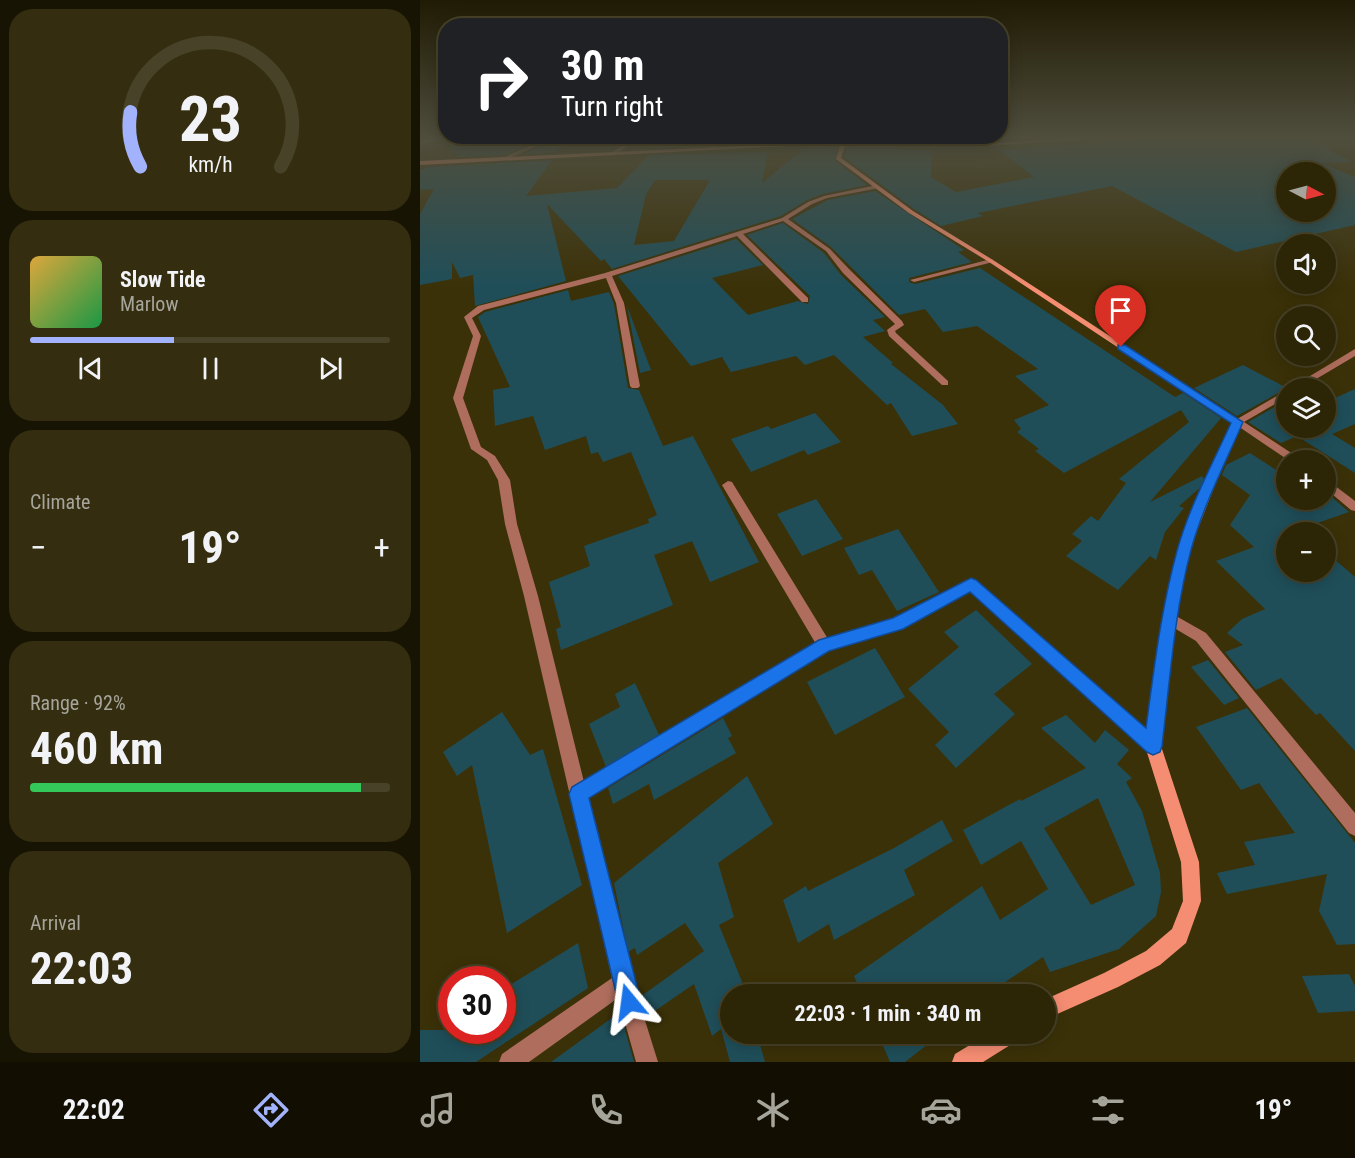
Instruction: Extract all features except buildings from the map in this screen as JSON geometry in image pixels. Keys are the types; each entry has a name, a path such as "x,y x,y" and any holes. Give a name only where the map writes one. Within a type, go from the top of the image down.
{"street":[{"path":"647,1062 623,982 579,794 511,524 504,480 491,458 476,449 458,398 477,336 468,317 481,308 608,275 784,219 810,203 826,197 869,189"},
{"path":"879,189 911,212 991,261 1280,450"},
{"path":"784,219 828,250 899,323 899,327 891,330 892,334 945,383"},
{"path":"739,234 805,300"},
{"path":"914,280 991,261"},
{"path":"608,275 620,303 635,386"},
{"path":"1312,378 1355,352"},
{"path":"1056,1005 1153,958 1179,936 1191,901 1190,862 1171,795 1153,746 1169,618 1184,549 1237,422 1276,399"},
{"path":"728,485 825,645"},
{"path":"1336,491 1355,507"},
{"path":"579,794 825,645 897,624 971,584 1153,746"},
{"path":"1169,618 1201,637 1355,827"},
{"path":"510,1062 623,982"},
{"path":"963,1062 991,1044"}],"route":[{"path":"629,1002 579,794 825,645 897,624 971,584 1153,746 1169,618 1184,549 1237,422 1121,347"}]}
